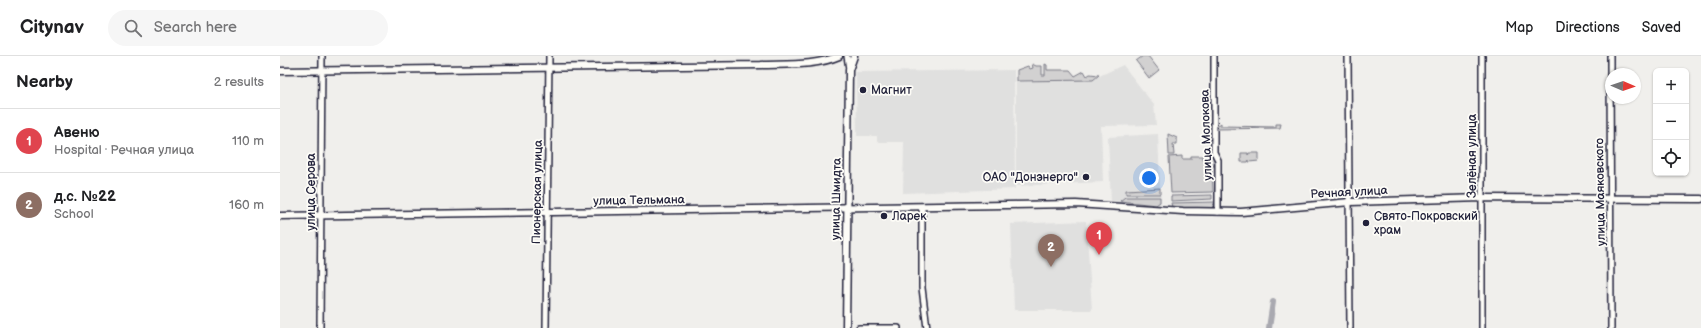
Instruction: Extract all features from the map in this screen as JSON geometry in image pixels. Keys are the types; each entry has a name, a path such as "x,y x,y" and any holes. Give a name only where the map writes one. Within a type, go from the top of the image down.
{"street":[{"name":"улица Серова","path":"320,328 322,56"},
{"name":"Пионерская улица","path":"546,328 549,56"},
{"path":"280,71 774,64 818,61 839,56"},
{"name":"улица Шмидта","path":"846,328 846,208 849,70 847,56"},
{"name":"улица Шмидта","path":"849,70 854,56"},
{"name":"улица Молокова","path":"1214,56 1214,149 1218,160 1218,212"},
{"path":"1348,56 1350,328"},
{"name":"Зелёная улица","path":"1482,56 1482,328"},
{"name":"улица Маяковского","path":"1610,56 1611,328"},
{"name":"Речная улица","path":"999,206 1086,204 1218,212 1264,211 1350,202 1482,198 1701,199"},
{"name":"улица Тельмана","path":"280,216 999,206"},
{"path":"922,208 922,288 927,328"},
{"path":"859,328 898,328"}],"shaded area":[{"path":"1143,56 1148,56 1159,70 1149,78 1136,61"},
{"path":"1032,64 1042,66 1042,75 1045,75 1045,64 1047,65 1047,70 1070,70 1075,76 1084,71 1087,76 1090,74 1099,75 1093,80 1017,81 1017,70 1028,66 1030,69 1033,68"},
{"name":"ОАО \"Донэнерго\"","path":"1123,65 1154,105 1156,125 1101,126 1103,182 1016,186 1016,81 1093,79"},
{"path":"1014,70 1015,189 903,193 904,142 877,142 877,136 857,136 856,72"},
{"path":"1221,123 1221,126 1276,127 1276,124 1281,124 1280,128 1217,129 1217,126"},
{"path":"1158,134 1161,208 1111,202 1108,137"},
{"path":"1168,134 1177,138 1177,144 1173,144 1174,155 1169,155"},
{"path":"1241,153 1248,153 1248,155 1249,153 1259,153 1259,161 1249,162 1249,160 1248,162 1241,162"},
{"path":"1182,156 1182,159 1191,159 1191,156 1203,156 1203,159 1204,156 1214,157 1214,166 1212,166 1213,192 1171,193 1169,157"},
{"path":"1160,188 1160,194 1126,194 1126,190"},
{"path":"1212,195 1212,199 1171,201 1171,196"},
{"path":"1125,197 1160,197 1160,202 1156,205 1120,201"},
{"path":"1215,202 1211,209 1172,207 1171,203"},
{"path":"1086,221 1092,310 1014,310 1011,224"}],"waterway":[{"path":"1269,328 1273,302"}],"place":[{"name":"Магнит","path":"863,90"},
{"name":"ОАО \"Донэнерго\"","path":"1086,177"},
{"name":"Ларек","path":"884,216"},
{"name":"Свято-Покровский храм","path":"1366,223"},
{"name":"Авеню","path":"1099,255"},
{"name":"д.с. №22","path":"1051,267"}]}
